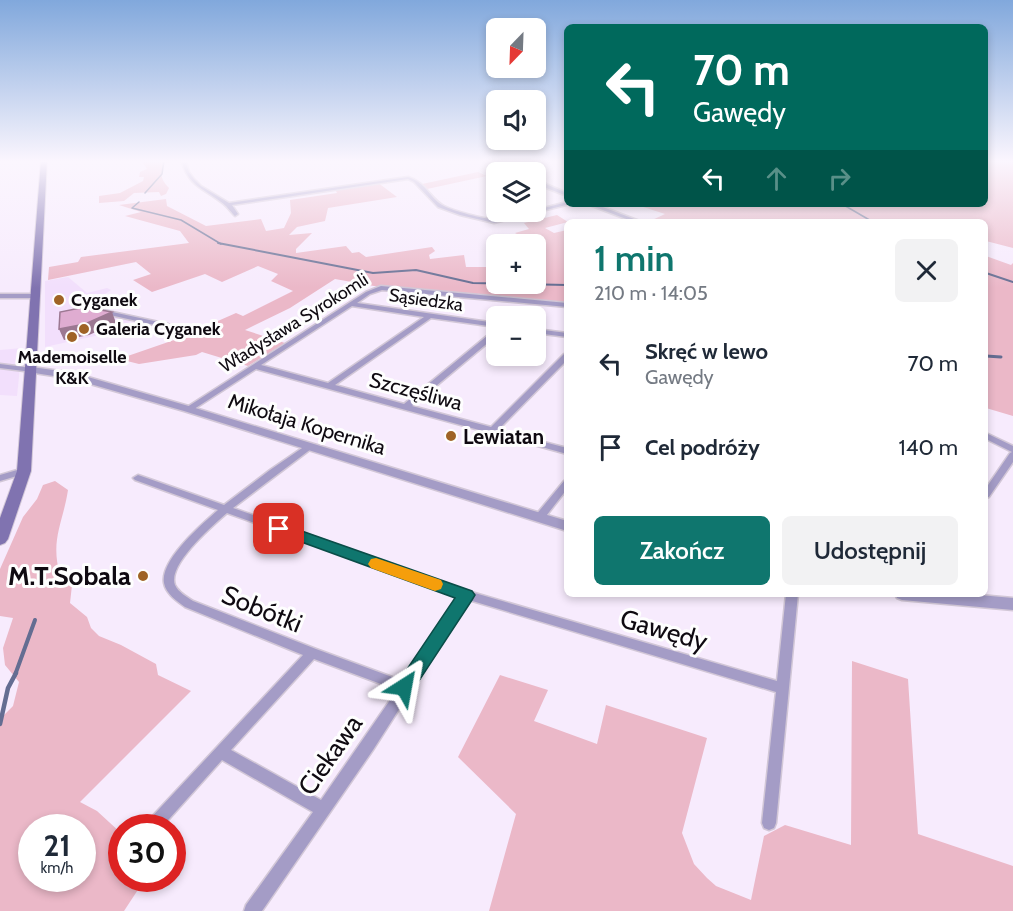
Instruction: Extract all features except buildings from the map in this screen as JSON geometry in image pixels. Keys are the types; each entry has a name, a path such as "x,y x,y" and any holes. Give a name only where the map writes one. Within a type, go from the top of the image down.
{"main road":[{"path":"0,538 24,471 41,203"}],"street":[{"path":"226,203 235,214"},
{"path":"229,204 239,203"},
{"path":"438,203 441,206 486,220"},
{"path":"546,209 564,205"},
{"path":"598,207 631,219"},
{"name":"Władysława Syrokomli","path":"188,409 352,304 381,288 564,305"},
{"path":"0,296 36,296"},
{"name":"Sąsiedzka","path":"352,304 486,324"},
{"path":"90,310 168,326"},
{"path":"329,386 429,316"},
{"path":"546,332 564,335"},
{"path":"406,407 486,341"},
{"path":"492,431 564,359"},
{"path":"0,366 32,369"},
{"name":"Szczęśliwa","path":"255,366 564,451"},
{"name":"Mikołaja Kopernika","path":"32,369 74,376 188,409 564,525"},
{"path":"988,437 1013,450"},
{"name":"Sobótki","path":"164,814 312,653 189,604 174,592 169,581 172,564 182,549 227,508 308,447"},
{"path":"988,490 1013,455"},
{"path":"0,478 24,471"},
{"name":"Gawędy","path":"138,478 466,595 783,688"},
{"path":"539,518 564,487"},
{"name":"Ciekawa","path":"252,911 368,745 466,595"},
{"path":"769,824 792,597"},
{"path":"935,597 1013,604"},
{"path":"312,653 404,687"},
{"path":"221,752 322,808"}],"shaded area":[{"path":"167,203 167,206 206,226 261,219 266,231 284,228 291,213 290,203 362,203 328,208 325,221 297,227 289,235 312,233 296,249 296,253 346,246 352,253 359,252 366,257 432,247 435,251 429,255 430,259 464,255 466,267 486,267 486,294 546,294 546,234 515,233 529,229 524,223 546,222 546,218 557,215 564,219 564,223 545,228 554,233 564,231 564,304 374,286 335,279 290,308 245,330 285,343 248,366 202,352 196,355 139,364 119,359 177,339 236,313 243,316 293,291 271,281 278,274 258,266 222,282 205,274 152,292 133,280 151,274 136,262 48,280 49,267 78,262 81,257 189,243 180,231 125,216 141,212 119,205"},
{"path":"988,203 1013,203 1013,248 988,242 988,219 654,219 665,214 643,207 988,207"},
{"path":"988,257 1011,265 1013,263 1013,416 988,409"},
{"path":"68,277 87,293 107,288 111,290 87,306 140,317 104,334 45,347 45,281"},
{"path":"22,348 17,396 0,395 0,350"},
{"path":"55,481 68,490 58,532 56,552 60,575 72,585 70,603 87,617 91,628 99,636 156,664 158,675 191,691 80,802 97,811 108,821 108,892 136,892 124,911 0,911 0,719 13,706 19,682 5,665 3,648 13,618 0,616 0,569 23,517 37,499 43,485"},
{"path":"852,661 908,679 918,834 1013,866 1013,911 489,911 516,814 458,757 500,675 548,690 534,721 597,744 606,705 707,738 682,833 694,864 707,878 716,886 751,900 764,836 785,825 851,845"}],"waterway":[{"path":"138,203 132,208 181,220 220,243"},
{"path":"847,207 868,219"},
{"path":"220,243 373,273 416,270 473,283 564,285"},
{"path":"988,274 1013,282"},
{"path":"988,356 1001,357"},
{"path":"15,675 35,620"},
{"path":"0,724 8,688 15,675"}],"slow traffic":[{"path":"376,564 435,584"}],"place":[{"name":"Cyganek","path":"59,300"},
{"name":"Galeria Cyganek","path":"84,329"},
{"name":"Mademoiselle K&K","path":"72,337"},
{"name":"Lewiatan","path":"451,436"},
{"name":"M.T.Sobala","path":"143,576"}],"route":[{"path":"279,529 466,595 404,687"}]}
